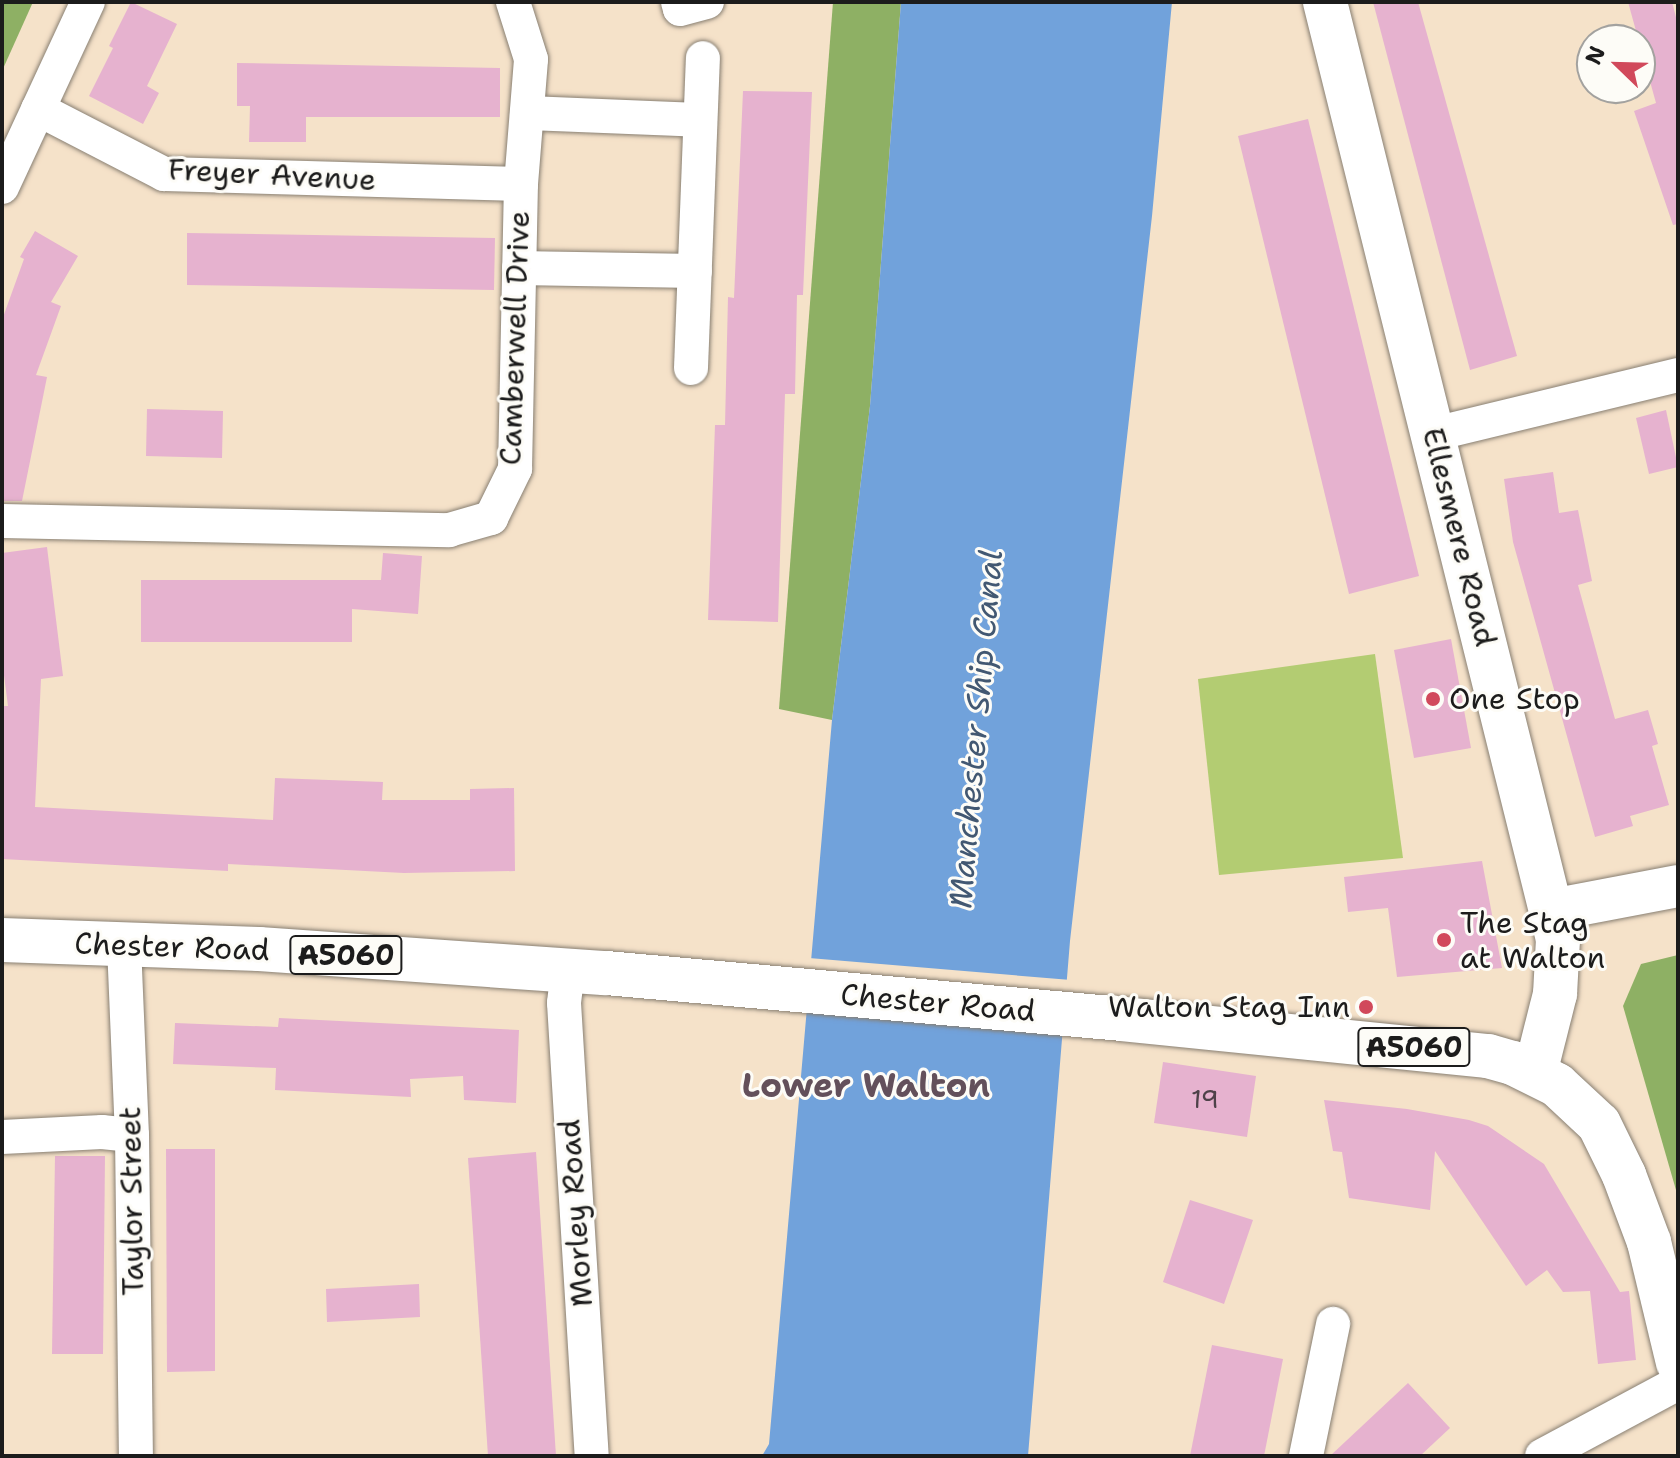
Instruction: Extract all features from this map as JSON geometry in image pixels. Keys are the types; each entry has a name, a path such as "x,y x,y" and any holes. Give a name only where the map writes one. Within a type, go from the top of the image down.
{"main road":[{"name":"Ellesmere Road","path":"1325,2 1552,910 1558,968 1535,1073"},
{"name":"Chester Road","path":"2,940 259,949 568,970 1092,1016 1488,1056 1535,1073 1575,1100 1599,1124 1614,1152 1649,1242 1678,1363"}],"street":[{"path":"2,187 88,2"},
{"name":"Camberwell Drive","path":"2,521 449,530 491,518 515,469 521,184 531,59 513,2"},
{"path":"678,2 680,9 707,2"},
{"path":"691,368 703,58"},
{"name":"Freyer Avenue","path":"38,109 164,174 521,184"},
{"path":"527,113 700,120"},
{"path":"519,268 695,271"},
{"path":"1434,434 1678,375"},
{"path":"1552,910 1678,886"},
{"name":"Taylor Street","path":"124,945 132,1135 136,1456"},
{"name":"Morley Road","path":"568,970 564,1003 592,1456"},
{"path":"2,1137 102,1132 132,1135"},
{"path":"1306,1456 1333,1324"},
{"path":"1542,1456 1678,1383"}],"green space":[{"path":"2,2 33,2 2,71"},
{"path":"833,2 901,2 870,406 832,720 779,709"},
{"path":"1375,654 1403,858 1219,875 1198,679"},
{"path":"1678,955 1678,1197 1623,1006 1641,964"}],"water":[{"name":"Manchester Ship Canal","path":"901,2 1172,2 1152,216 1070,941 1028,1456 762,1456 769,1444 832,720 870,406"}],"pier":[{"path":"809,958 1071,980 1067,1024 805,1002"}],"building":[{"path":"131,2 177,24 147,86 159,93 143,124 89,96"},
{"path":"1373,2 1418,2 1517,356 1470,370"},
{"path":"1628,2 1672,2 1678,25 1678,224 1673,225 1634,111 1656,104 1656,24 1634,24"},
{"path":"237,63 500,68 500,117 306,117 306,142 249,142 250,106 237,106"},
{"path":"743,91 812,92 803,295 797,295 795,394 785,394 778,622 708,620 715,425 725,425 728,297 734,298"},
{"path":"1308,119 1419,576 1349,594 1238,136"},
{"path":"35,231 78,256 51,302 61,306 36,375 47,377 22,501 2,501 2,320 24,259 20,257"},
{"path":"187,233 495,238 494,290 187,285"},
{"path":"147,409 223,411 222,458 146,456"},
{"path":"1666,410 1678,467 1649,474 1636,418"},
{"path":"1553,472 1559,513 1578,510 1592,581 1578,585 1615,719 1648,710 1658,744 1652,746 1669,805 1630,816 1633,826 1595,837 1513,542 1504,479"},
{"path":"47,547 63,676 41,679 35,807 273,820 275,778 383,782 382,800 470,800 470,789 514,788 515,871 404,873 228,864 228,871 2,859 2,706 8,706 2,660 2,553"},
{"path":"383,553 422,556 418,614 352,609 352,642 141,642 141,580 381,580"},
{"name":"One Stop","path":"1451,639 1471,748 1414,758 1394,650"},
{"name":"The Stag at Walton","path":"1482,861 1502,968 1397,977 1388,908 1348,912 1344,877"},
{"path":"279,1018 519,1030 516,1103 464,1100 463,1076 410,1079 411,1097 275,1090 276,1068 173,1064 175,1023 278,1027"},
{"path":"1163,1062 1256,1076 1247,1137 1154,1123"},
{"path":"1324,1100 1407,1109 1469,1120 1488,1126 1544,1164 1620,1292 1629,1291 1636,1360 1598,1364 1590,1291 1563,1292 1547,1270 1526,1286 1435,1151 1430,1210 1349,1198 1342,1152 1333,1151"},
{"path":"166,1149 215,1149 215,1371 167,1372"},
{"path":"536,1152 556,1456 488,1456 468,1158"},
{"path":"55,1156 105,1156 103,1354 52,1354"},
{"path":"1190,1200 1253,1220 1224,1304 1163,1282"},
{"path":"419,1284 420,1317 327,1322 326,1289"},
{"path":"1212,1345 1283,1359 1264,1456 1190,1456"},
{"path":"1408,1383 1450,1428 1420,1456 1330,1456"}],"place":[{"name":"One Stop","path":"1433,699"},
{"name":"The Stag at Walton","path":"1444,940"},
{"name":"Walton Stag Inn","path":"1366,1007"}],"district":[{"name":"Lower Walton","path":"866,1086"}]}
